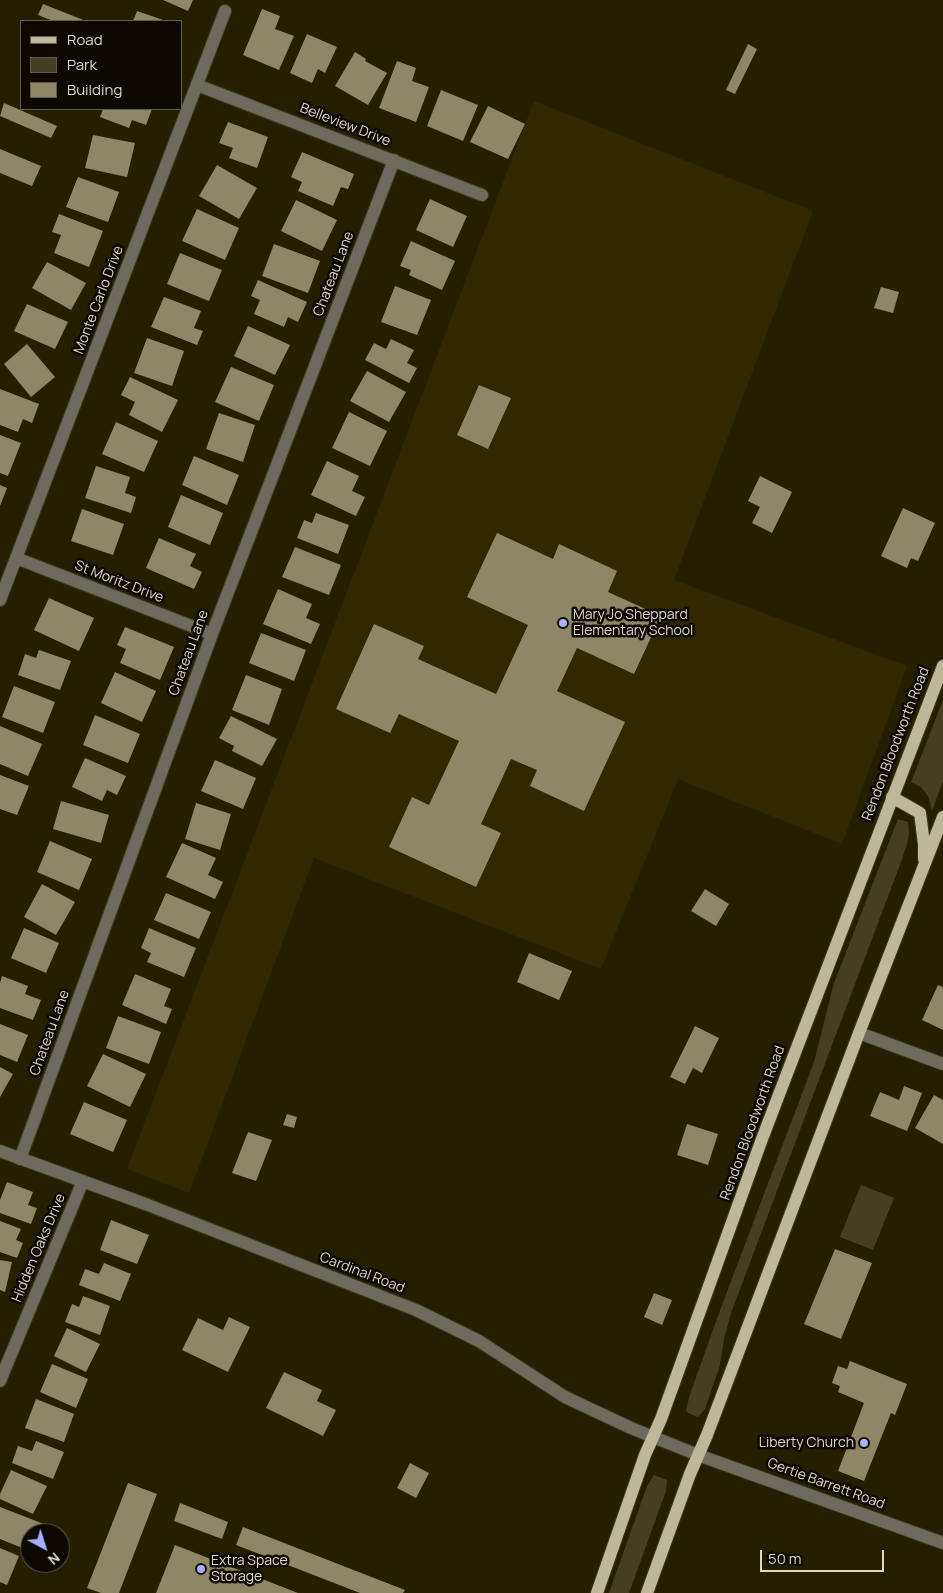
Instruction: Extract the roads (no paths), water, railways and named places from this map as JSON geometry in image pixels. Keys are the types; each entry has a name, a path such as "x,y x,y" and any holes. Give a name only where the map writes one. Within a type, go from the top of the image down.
{"main road":[{"name":"Rendon Bloodworth Road","path":"597,1593 652,1437 661,1419 762,1139 943,666"},
{"path":"892,797 920,813 924,844 924,869"},
{"path":"647,1593 690,1474 943,817"}],"street":[{"name":"Monte Carlo Drive","path":"0,600 225,11"},
{"name":"Belleview Drive","path":"197,85 482,194"},
{"name":"Chateau Lane","path":"20,1159 212,634 394,160"},
{"name":"St Moritz Drive","path":"16,558 212,634"},
{"path":"859,1033 943,1064"},
{"name":"Cardinal Road","path":"0,1151 83,1181 416,1310 479,1341 565,1397 652,1437 698,1455"},
{"name":"Hidden Oaks Drive","path":"0,1381 83,1181"},
{"name":"Gertie Barrett Road","path":"698,1455 943,1543"}],"place":[{"name":"Mary Jo Sheppard Elementary School","path":"563,623"},
{"name":"Liberty Church","path":"864,1443"},
{"name":"Extra Space Storage","path":"201,1569"}]}
